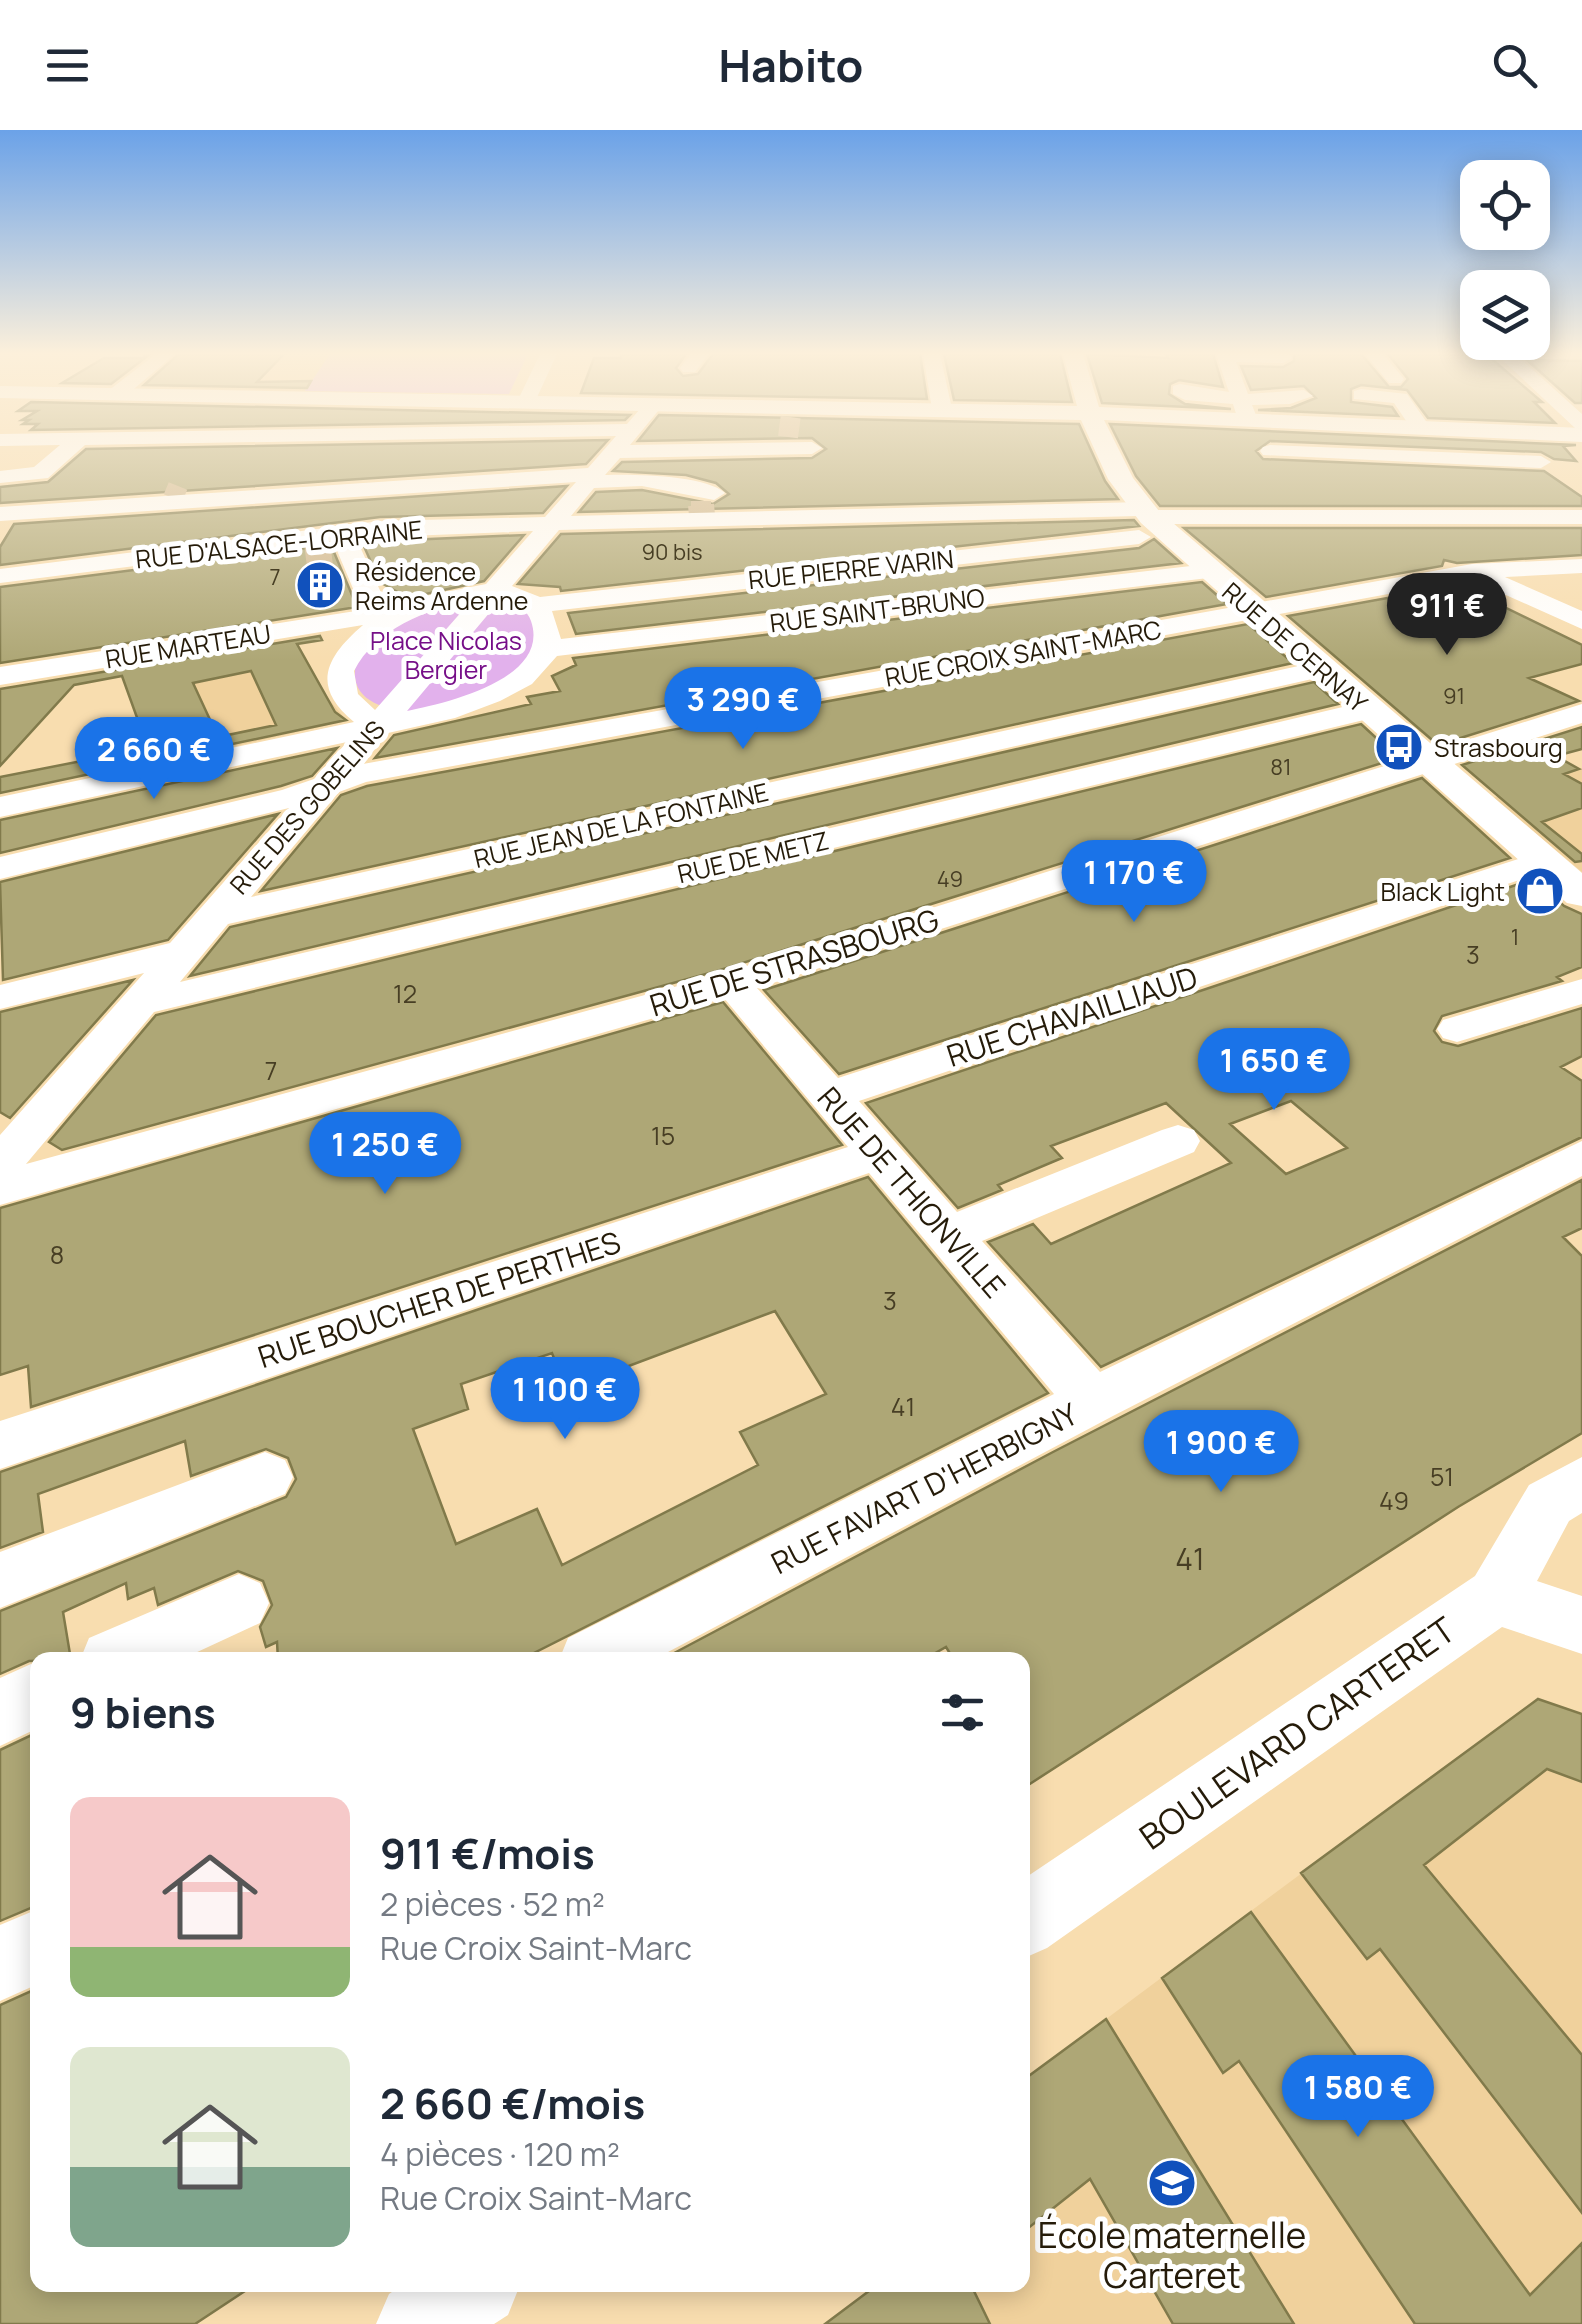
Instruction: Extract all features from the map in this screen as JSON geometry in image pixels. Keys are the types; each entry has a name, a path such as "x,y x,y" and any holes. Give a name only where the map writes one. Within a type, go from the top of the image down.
{"main road":[{"name":"RUE DE CERNAY","path":"1106,456 1153,520 1582,894"}],"street":[{"path":"0,477 40,473 60,456"},
{"path":"0,514 175,493 415,488 511,456"},
{"path":"513,456 591,478 642,480 697,510"},
{"name":"RUE DES GOBELINS","path":"0,1165 609,456"},
{"path":"1272,456 1279,477"},
{"path":"1339,456 1349,479"},
{"path":"1360,456 1476,469 1548,471 1537,456"},
{"path":"1468,456 1476,469"},
{"path":"40,473 50,479 74,479"},
{"name":"RUE D'ALSACE-LORRAINE","path":"0,576 343,547 380,528 542,535 697,510 1153,520"},
{"path":"1153,520 1582,516"},
{"name":"RUE PIERRE VARIN","path":"534,605 1153,520"},
{"path":"542,535 637,542"},
{"path":"343,547 383,617"},
{"path":"280,562 306,559"},
{"name":"RUE CROIX SAINT-MARC","path":"0,868 379,771 1472,571 1582,566"},
{"name":"RUE SAINT-BRUNO","path":"547,649 1208,570"},
{"path":"1472,571 1582,621"},
{"path":"0,806 445,712 490,696 530,672 547,649 547,626 534,605 516,594 494,590 452,597 383,617 346,654 340,678 344,694 360,714 378,726"},
{"name":"RUE MARTEAU","path":"0,676 383,617"},
{"name":"RUE JEAN DE LA FONTAINE","path":"214,916 1321,669"},
{"name":"RUE DE METZ","path":"138,1004 1368,710"},
{"name":"RUE DE STRASBOURG","path":"0,1188 732,983 1582,713"},
{"name":"RUE CHAVAILLIAUD","path":"829,1096 1543,861"},
{"path":"0,997 183,951"},
{"name":"RUE DE THIONVILLE","path":"732,983 1092,1401"},
{"path":"1457,1030 1582,991"},
{"path":"948,1235 1178,1141"},
{"name":"RUE BOUCHER DE PERTHES","path":"0,1445 878,1153"},
{"name":"RUE FAVART D'HERBIGNY","path":"606,1652 1092,1401 1582,1157"},
{"path":"0,1580 266,1477"},
{"path":"1582,1482 1550,1503 1496,1596 1582,1625"},
{"name":"BOULEVARD CARTERET","path":"1030,1917 1496,1596"},
{"path":"129,1652 239,1602"},
{"path":"0,1964 30,1949"},
{"path":"419,2324 467,2292"}],"shaded area":[{"path":"297,644 317,685 347,721 155,764 122,676"},
{"path":"1582,768 1582,872 1493,798"},
{"path":"1582,1714 1582,2324 943,2324 928,2292 1030,2292 1030,2076 1302,1873"}],"green space":[{"name":"Place Nicolas Bergier","path":"516,596 542,626 523,671 465,700 432,710 384,707 361,692 355,680 356,664 366,644 383,628 431,608"}],"building":[{"path":"77,456 593,456 586,464 0,503 0,487 48,482"},
{"path":"1094,456 1118,499 579,512 596,492 642,490 713,504 729,494 716,483 686,475 613,471 622,462"},
{"path":"1126,456 1261,456 1544,471 1582,497 1582,506 1160,506"},
{"path":"1549,456 1572,456 1576,461"},
{"path":"567,486 543,513 380,517 0,565 0,547 14,524"},
{"path":"1134,520 1139,526 561,591 560,587 518,584 561,534"},
{"path":"1184,528 1582,528 1582,555 1457,563 1444,560 1442,566 1266,597"},
{"path":"524,535 484,581 408,598 380,582 362,542"},
{"path":"1154,539 1181,563 576,634 568,613 1139,548"},
{"path":"331,545 357,607 0,663 0,587"},
{"path":"1202,582 1227,604 375,758 394,735 531,704 527,697 560,691 552,676 576,665 573,658"},
{"path":"1459,585 1582,645 1582,664 1529,678 1579,701 1438,745 1288,616"},
{"path":"1248,624 1293,663 261,891 341,795 367,786"},
{"path":"320,636 322,640 297,644 335,712 346,720 0,793 0,777 148,748 122,676 74,685 0,766 0,689","holes":["251,671 276,725 218,737 193,683"]},
{"path":"1314,682 1338,704 190,976 230,927"},
{"path":"1361,724 1398,758 717,971 62,1150 49,1142 156,1015"},
{"path":"1582,727 1582,749 1556,756 1579,769 1564,774 1582,784 1582,808 1542,822 1582,854 1582,861 1575,862 1462,765"},
{"path":"337,748 312,776 281,786 0,853 0,820"},
{"path":"1422,778 1510,858 839,1074 764,990"},
{"path":"278,814 168,940 3,980 0,882"},
{"path":"1534,879 1564,906 1582,914 1582,967 1557,977 1562,981 1442,1016 1434,1031 1442,1042 1458,1046 1582,1008 1582,1056 1561,1067 1582,1081 1582,1137 1101,1367 988,1242 1033,1224 1051,1244 1231,1163 1166,1103 1051,1146 1062,1158 998,1185 1002,1190 958,1208 866,1103","holes":["1291,1101 1347,1148 1286,1174 1230,1124"]},
{"path":"133,980 10,1118 0,1112 0,1012"},
{"path":"723,1002 842,1145 31,1407 28,1366 0,1375 0,1208"},
{"path":"868,1177 1048,1393 536,1652 278,1652 277,1642 266,1647 260,1627 272,1605 263,1581 238,1571 158,1605 154,1588 128,1599 126,1583 63,1612 70,1652 30,1652 30,1661 0,1674 0,1611 286,1497 296,1479 288,1458 266,1449 191,1476 185,1441 38,1494 43,1532 0,1548 0,1472","holes":["775,1311 826,1394 740,1432 758,1465 562,1565 537,1509 456,1544 413,1429 468,1409 461,1384 552,1353 572,1405 607,1389 602,1376"]},
{"path":"1582,1180 1582,1228 1563,1237 1582,1256 1582,1433 1458,1507 1030,1784 1030,1652 949,1652 946,1647 937,1652 676,1652 1053,1452"},
{"path":"1538,1699 1582,1714 1582,1782 1547,1769 1424,1865 1582,2055 1582,2213 1380,1949 1367,1959 1301,1873"},
{"path":"30,1736 30,1908 0,1921 0,1750"},
{"path":"1251,1912 1530,2295 1582,2243 1582,2324 1415,2324 1239,2061 1223,2073 1162,1978"},
{"path":"30,1992 30,2292 243,2292 195,2324 0,2324 0,2005"},
{"path":"1106,2019 1294,2324 1173,2324 1090,2179 1030,2227 1030,2075"},
{"path":"868,2292 974,2292 990,2324 825,2324"}],"tunnel":[{"path":"173,498 178,486"},
{"path":"701,505 702,515"},
{"path":"306,559 337,555"}],"place":[{"name":"Résidence Reims Ardenne","path":"320,585"},
{"name":"Strasbourg","path":"1399,747"},
{"name":"Black Light","path":"1540,891"},
{"name":"École maternelle Carteret","path":"1172,2183"}]}
